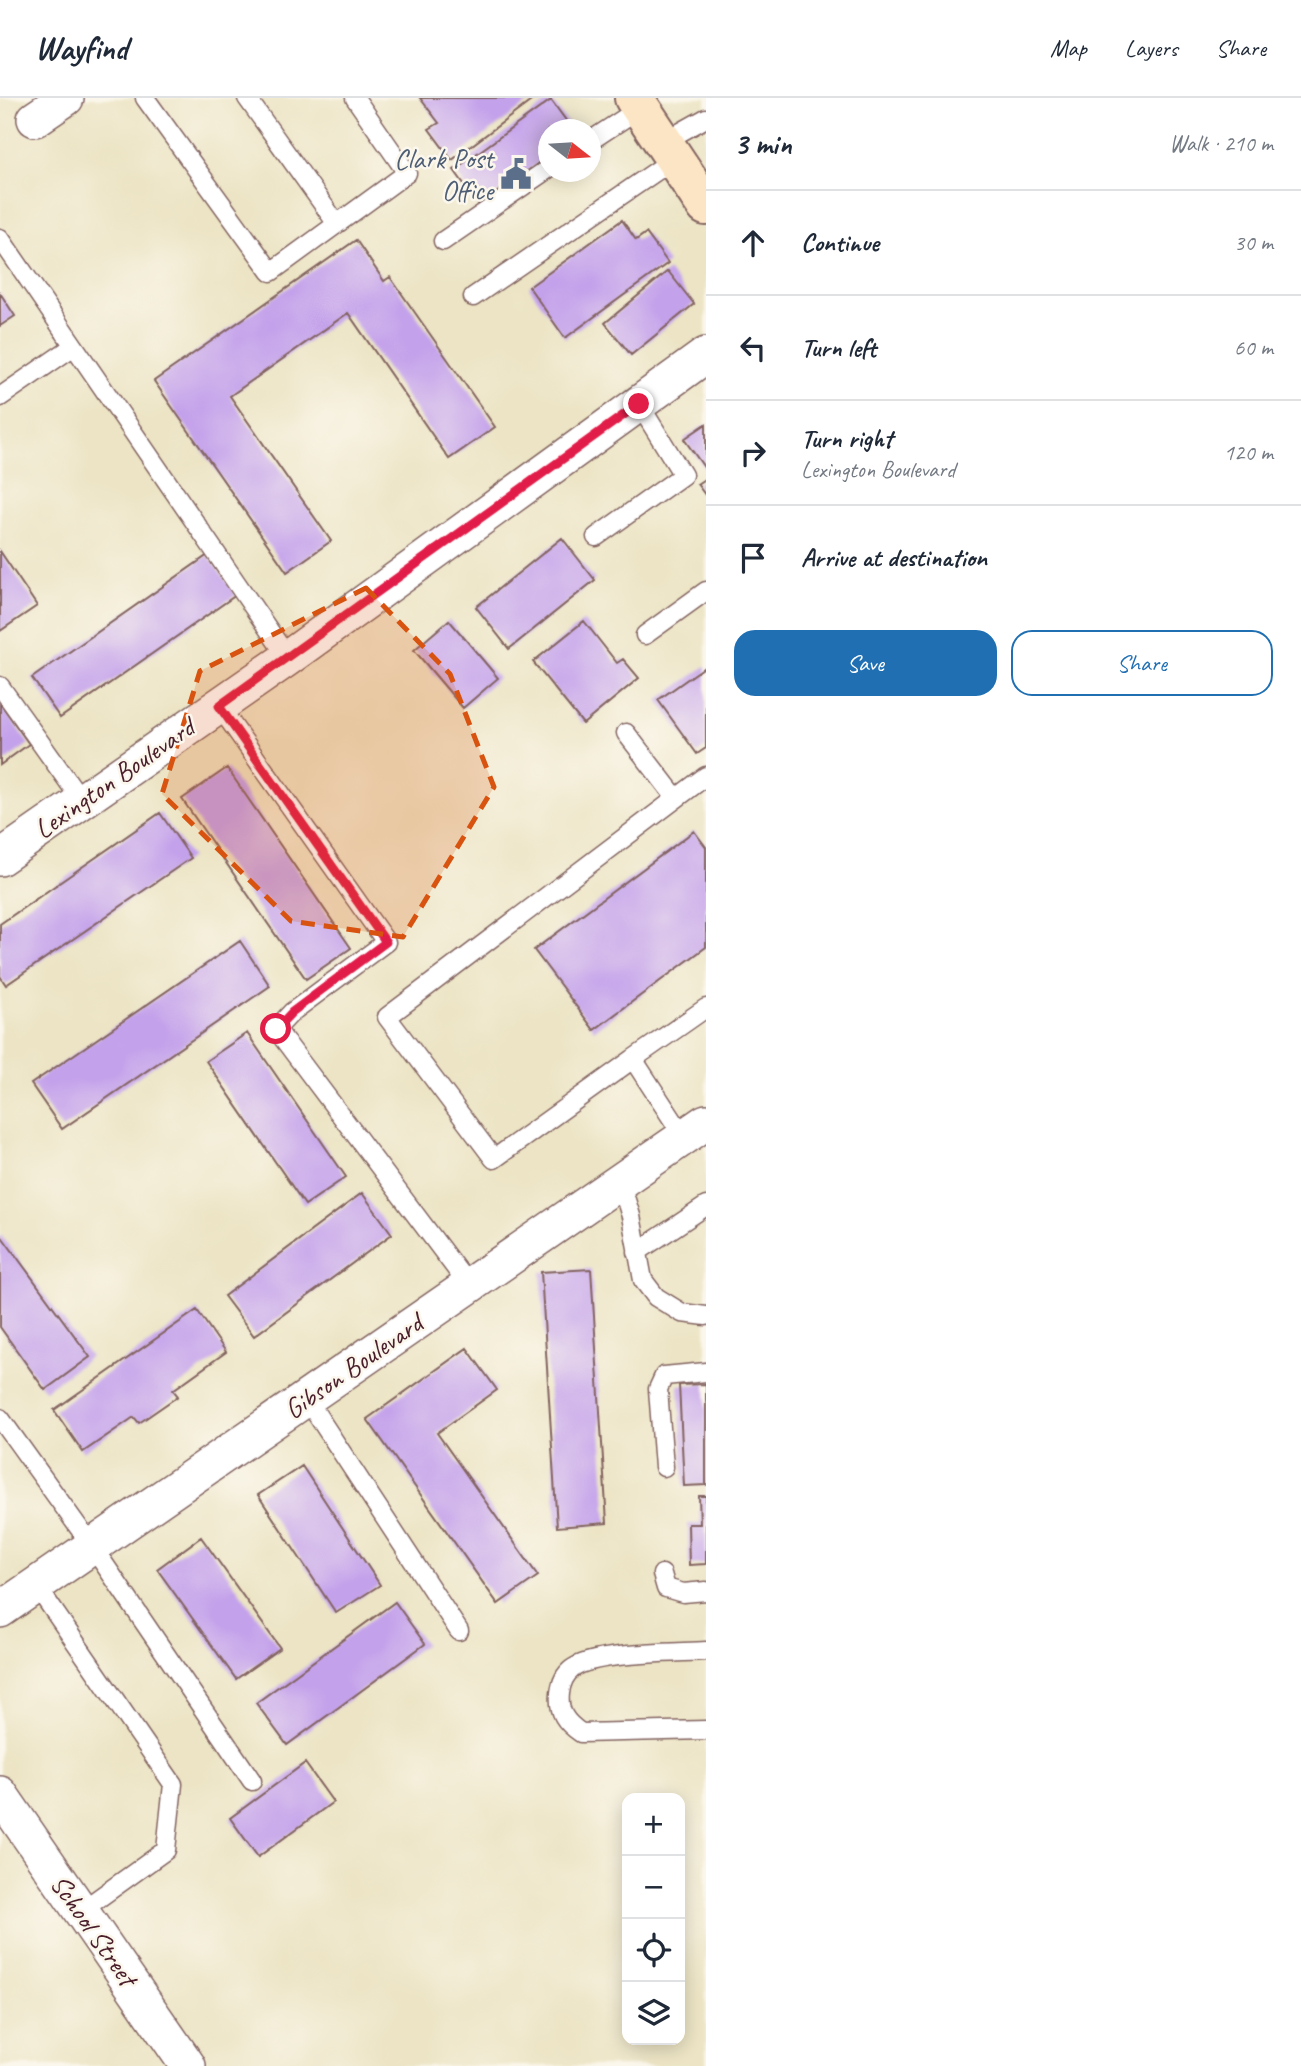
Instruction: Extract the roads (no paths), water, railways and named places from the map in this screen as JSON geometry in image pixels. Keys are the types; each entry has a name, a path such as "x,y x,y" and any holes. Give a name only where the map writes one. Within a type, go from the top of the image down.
{"main road":[{"path":"637,103 706,206"}],"street":[{"path":"35,119 66,98"},
{"name":"Lexington Boulevard","path":"0,858 288,658 706,355"},
{"name":"Gibson Boulevard","path":"0,1610 695,1129"},
{"name":"School Street","path":"0,1794 188,2066"}],"lane":[{"path":"145,98 271,272 407,173 355,98"},
{"path":"247,98 337,224"},
{"path":"601,132 637,103"},
{"path":"473,297 669,150 706,118"},
{"path":"443,241 538,176"},
{"path":"0,238 288,658"},
{"path":"0,397 74,346"},
{"path":"596,537 683,475 639,404"},
{"path":"645,635 706,591"},
{"path":"0,686 82,801"},
{"path":"219,706 386,942 292,1012 276,1029 469,1286"},
{"path":"626,733 676,798"},
{"path":"706,775 387,1017 494,1159 706,1008"},
{"path":"633,1059 695,1129"},
{"path":"620,1181 631,1216 643,1280 656,1297 682,1313 706,1316"},
{"path":"637,1252 706,1206"},
{"path":"664,1467 658,1389 664,1376 706,1372"},
{"path":"306,1398 459,1631"},
{"path":"0,1418 92,1546 252,1781"},
{"path":"662,1574 666,1588 684,1593 706,1591"},
{"path":"36,1585 173,1784 166,1850 80,1911"},
{"path":"706,1651 603,1658 572,1668 561,1683 558,1705 567,1723 581,1733 706,1730"}],"place":[{"name":"Clark Post Office","path":"516,174"}]}
